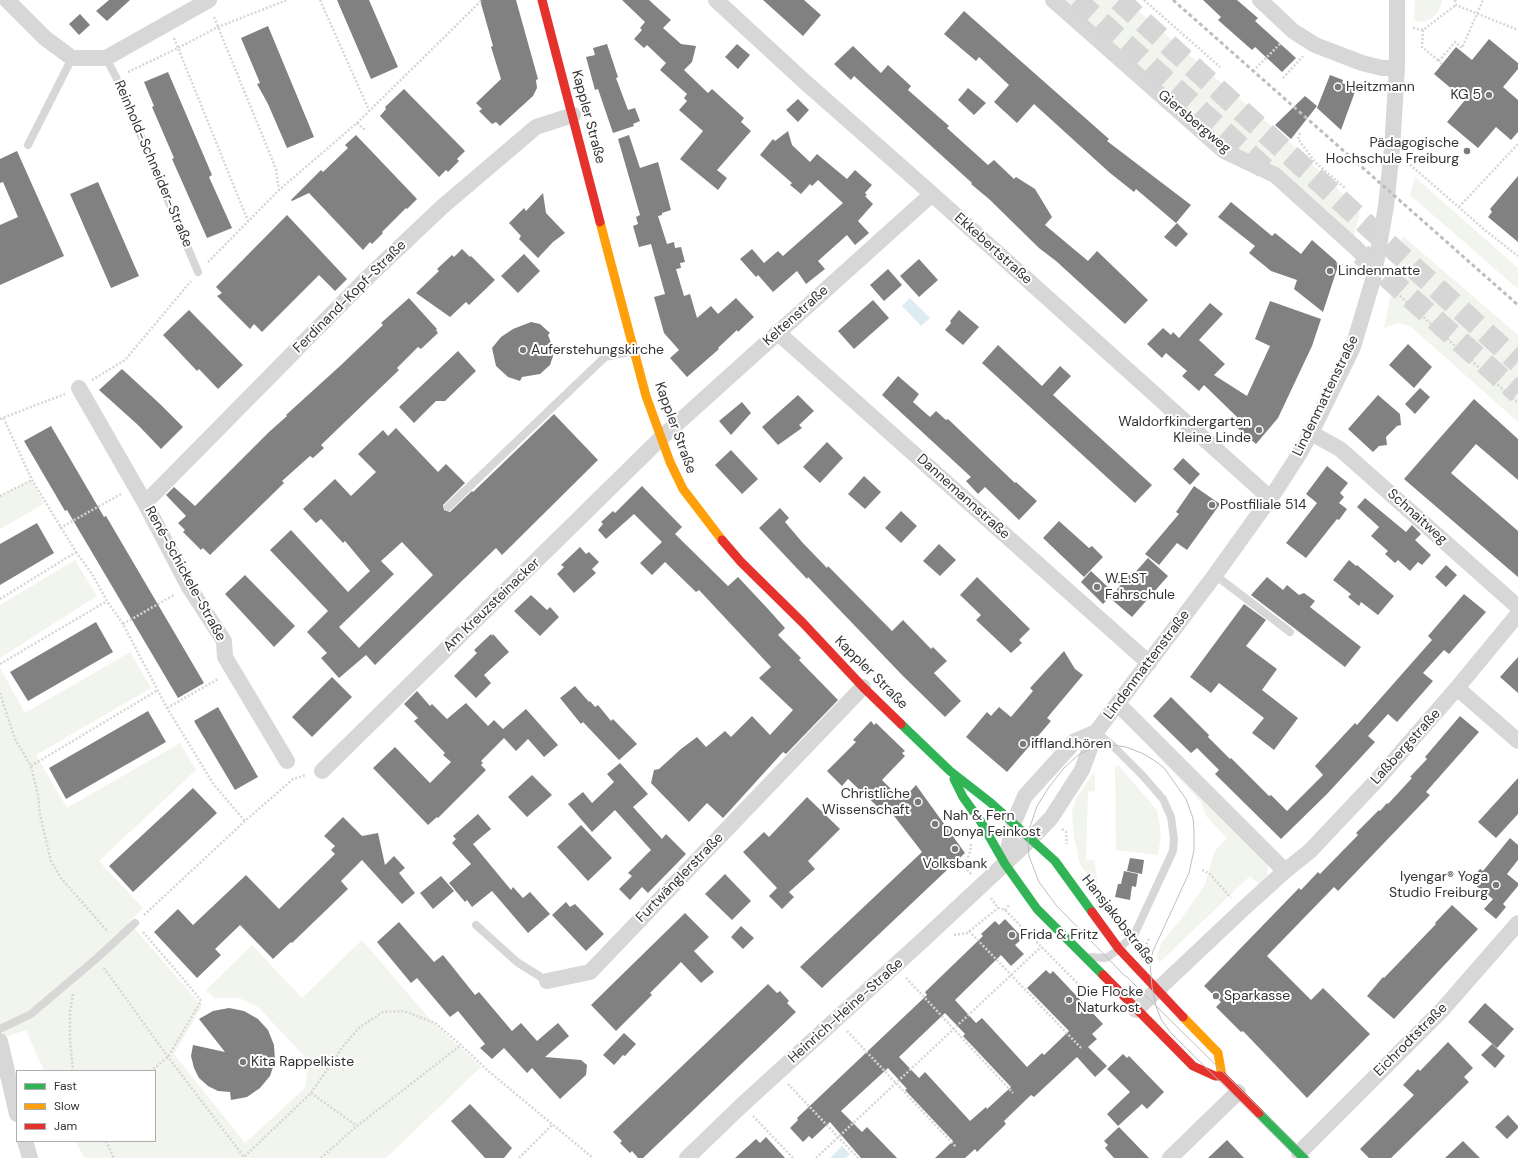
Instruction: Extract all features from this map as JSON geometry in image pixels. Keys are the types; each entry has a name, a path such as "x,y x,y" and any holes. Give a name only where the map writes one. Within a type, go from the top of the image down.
{"street":[{"path":"7,0 45,38 72,58 106,58 208,0"},
{"name":"Kappler Straße","path":"542,0 646,396 670,462 683,489 710,526 741,562 803,623 863,686 950,771 991,802 1014,822"},
{"name":"Ekkebertstraße","path":"716,0 805,82 932,194 1270,498"},
{"name":"Giersbergweg","path":"1054,0 1224,151 1275,175 1357,248 1375,268"},
{"path":"1260,0 1293,31 1315,45 1362,63 1382,68 1397,68"},
{"name":"Lindenmattenstraße","path":"1004,864 1051,818 1082,770 1096,732 1215,576 1270,498 1298,456 1311,433 1353,347 1371,287 1388,190 1395,111 1398,0"},
{"name":"Ferdinand-Kopf-Straße","path":"145,503 366,279 442,207 536,127 573,115"},
{"name":"Keltenstraße","path":"661,438 932,194"},
{"name":"Dannemannstraße","path":"778,332 1149,663"},
{"name":"René-Schickele-Straße","path":"79,388 145,503 189,587 224,641 225,657 287,761"},
{"name":"Schnaitweg","path":"1311,433 1340,449 1518,607"},
{"name":"Am Kreuzsteinacker","path":"322,771 661,438"},
{"name":"Laßbergstraße","path":"1136,1010 1158,991 1242,910 1285,871 1310,851 1377,780 1457,688 1518,614"},
{"name":"Furtwänglerstraße","path":"547,981 590,972 863,686"},
{"path":"1457,688 1518,741"},
{"path":"1118,704 1285,871"},
{"name":"Lindenmattenstraße","path":"1004,864 1014,822 1024,796 1075,741 1096,732"},
{"name":"Kappler Straße","path":"950,771 963,796 981,822 1004,864"},
{"name":"Hansjakobstraße","path":"1014,822 1055,862 1119,949 1218,1053 1222,1076"},
{"path":"1004,864 1037,909 1193,1066 1215,1076 1222,1076 1302,1155"},
{"name":"Heinrich-Heine-Straße","path":"687,1158 742,1105 894,967 1004,864"},
{"name":"Eichrodtstraße","path":"1302,1155 1442,1010 1518,923"},
{"path":"0,1041 16,1110"},
{"path":"1170,1158 1238,1092"},
{"path":"25,1142 30,1158"}],"lane":[{"path":"28,145 72,58"},
{"name":"Reinhold-Schneider-Straße","path":"106,58 116,77 198,272"},
{"path":"448,507 605,357 634,350"},
{"path":"1215,576 1290,632"},
{"path":"1083,956 1108,957 1119,949 1135,933 1172,851 1174,827 1168,808 1163,799 1143,776 1112,745 1096,732"},
{"path":"0,1029 31,1014 70,982 135,923"},
{"name":"Furtwänglerstraße","path":"476,925 517,962 547,981"}],"path":[{"path":"208,0 276,169 279,190"},
{"path":"116,77 178,48 218,27 286,0"},
{"path":"320,0 369,110"},
{"path":"245,821 214,785 167,708 123,624 92,574 60,528 32,480 2,418 79,388 125,360 198,272 248,221 279,190 357,123 482,0"},
{"path":"1144,0 1220,67"},
{"path":"1454,0 1456,4 1518,30"},
{"path":"1439,61 1455,42 1462,48 1483,0"},
{"path":"1442,64 1422,47 1424,30 1456,4"},
{"path":"168,22 248,221"},
{"path":"1397,27 1424,30"},
{"path":"1256,68 1293,31"},
{"path":"1283,78 1295,63 1315,45"},
{"path":"357,123 365,130"},
{"path":"1300,133 1298,139 1315,162 1345,188"},
{"path":"1459,207 1518,144"},
{"path":"1405,160 1518,256"},
{"path":"1337,264 1356,268"},
{"path":"1375,268 1392,290 1518,403"},
{"path":"0,496 32,480"},
{"path":"60,528 135,486"},
{"path":"0,599 76,552"},
{"path":"123,624 189,587"},
{"path":"0,664 107,600"},
{"path":"167,708 234,670"},
{"path":"31,766 158,690"},
{"path":"0,693 15,739 31,766 38,795 40,815 51,861 61,878 116,941"},
{"path":"152,1070 168,1057 201,1001 190,986 135,923 245,821 294,779 322,771"},
{"path":"1202,870 1210,874 1242,910"},
{"path":"923,940 966,933 998,908"},
{"path":"968,931 1082,1049"},
{"path":"816,1158 1041,948"},
{"path":"97,958 168,1057 244,1157 311,1093 344,1045 360,1027 383,1012 404,1011 435,1023 487,1070 593,1158"},
{"path":"894,967 924,997 1013,1093"},
{"path":"70,982 73,990 73,999 70,1012 70,1040 73,1070"},
{"path":"836,1019 956,1147"},
{"path":"321,1158 357,1126 461,1045"},
{"path":"778,1072 858,1158"},
{"path":"311,1093 357,1126"},
{"path":"742,1105 793,1158"},
{"path":"519,1158 552,1125"},
{"path":"106,1142 114,1158"}],"shaded area":[{"path":"1062,0 1126,0 1294,146 1355,206 1360,212 1354,236 1227,144"},
{"path":"1415,0 1443,0 1438,12 1431,19 1421,22 1414,20"},
{"path":"1415,177 1518,268 1518,289 1410,195"},
{"path":"1403,236 1518,335 1518,422 1410,326 1398,323 1384,328"},
{"path":"910,298 930,318 921,326 902,306"},
{"path":"31,480 44,504 0,529 0,496"},
{"path":"75,560 97,596 0,658 0,605"},
{"path":"130,652 151,688 36,755 67,808 180,743 196,770 99,861 143,908 129,922 202,1006 174,1054 245,1143 305,1088 308,1069 304,1056 258,1007 239,998 214,998 206,990 252,945 302,998 362,940 435,1025 481,1067 386,1158 85,1158 76,1142 156,1142 156,1070 44,1070 26,1030 5,1037 0,1024 0,668 25,713"},
{"path":"1151,745 1267,863 1268,866 1267,876 1260,885 1250,876 1160,962 1156,958 1162,942 1181,919 1205,885 1214,852 1227,838 1206,816 1201,802 1156,754"},
{"path":"1118,765 1157,810 1161,834 1158,855 1116,850 1115,768"},
{"path":"1095,771 1095,791 1088,792 1086,860 1094,860 1098,885 1093,883 1080,864 1074,838 1072,812 1076,798"},
{"path":"842,1146 850,1154 846,1158 830,1158"}],"building":[{"path":"109,0 130,0 107,21 96,11"},
{"path":"337,0 369,0 398,67 371,79"},
{"path":"480,0 516,0 538,79 536,80 537,88 533,96 500,126 496,122 492,124 479,111 482,109 476,103 501,79 491,47 493,46"},
{"path":"622,0 649,0 671,20 663,28 681,44 696,46 692,62 684,70 708,93 712,89 744,118 741,122 751,131 717,170 727,178 718,190 680,159 703,131 679,110 687,101 684,98 687,94 660,70 666,63 647,45 644,48 634,39 642,30 640,28 645,22"},
{"path":"763,0 804,0 821,15 803,36"},
{"path":"1203,0 1237,0 1258,18 1255,21 1296,58 1282,72 1255,47 1252,50 1218,20 1221,17"},
{"path":"964,11 1109,139 1107,141 1191,205 1176,223 1136,189 1134,192 1110,173 1034,104 1017,123 994,102 1009,85 979,57 976,61 944,34"},
{"path":"80,14 90,25 79,35 69,24"},
{"path":"268,26 314,137 287,148 268,104 257,84 260,83 241,38"},
{"path":"1489,39 1518,63 1518,69 1503,87 1518,100 1518,132 1511,140 1496,127 1478,148 1447,122 1465,100 1434,74 1456,47 1472,60"},
{"path":"607,44 618,77 616,78 628,110 635,108 640,121 633,124 634,126 613,133 598,89 595,90 586,57 595,55 593,48"},
{"path":"737,44 750,55 738,69 725,57"},
{"path":"853,46 881,73 888,65 911,86 908,90 949,126 947,128 988,165 994,160 1014,179 1016,177 1035,189 1052,217 1045,225 1088,261 1097,251 1148,300 1125,324 1056,261 1039,248 989,199 971,184 972,183 854,76 851,80 834,64"},
{"path":"168,72 212,175 209,177 232,228 207,238 172,159 174,158 152,107 154,106 144,82"},
{"path":"1330,75 1343,80 1342,83 1356,89 1341,130 1317,108"},
{"path":"968,88 986,103 974,115 958,100"},
{"path":"404,89 465,151 457,159 459,161 448,172 446,170 439,177 380,116 386,109 385,107"},
{"path":"1305,96 1317,106 1291,139 1275,125"},
{"path":"798,99 809,110 798,122 786,110"},
{"path":"788,131 792,145 810,162 817,154 847,179 855,170 872,185 865,193 867,195 865,196 873,204 858,221 869,233 855,245 847,235 818,261 825,269 806,284 797,271 773,292 758,275 756,277 740,259 752,249 764,263 778,251 783,256 843,203 818,180 812,186 810,184 801,194 790,185 792,183 760,155 773,139 775,141"},
{"path":"356,135 417,199 382,232 383,233 372,244 370,242 363,250 309,193 292,201 291,200 321,170 323,172 348,148 345,145"},
{"path":"629,135 640,168 658,162 671,210 658,216 667,244 674,242 675,248 681,247 685,262 680,263 681,268 676,269 684,296 690,294 697,318 711,306 718,314 736,298 754,317 738,332 737,330 718,348 719,349 687,377 670,358 679,350 664,333 654,297 665,294 651,244 639,247 633,226 638,224 636,217 640,215 618,139"},
{"path":"17,151 64,256 0,285 0,225 18,217 3,182 0,183 0,159"},
{"path":"1518,176 1518,242 1488,217 1492,212 1490,209"},
{"path":"98,182 139,276 111,288 70,194"},
{"path":"543,193 546,213 565,233 553,242 538,258 519,239 521,236 509,223 524,208 526,211"},
{"path":"1231,202 1272,236 1275,233 1301,254 1312,240 1336,261 1338,266 1323,312 1294,289 1297,280 1271,271 1249,253 1255,246 1218,217"},
{"path":"287,215 347,279 335,291 319,275 262,332 254,324 250,329 217,296 222,293 216,287"},
{"path":"1177,223 1188,234 1176,247 1164,237"},
{"path":"462,249 495,280 469,305 466,302 450,317 416,293 439,271 437,269 452,255 454,257"},
{"path":"524,254 540,271 518,293 501,276"},
{"path":"919,259 938,280 919,297 900,276"},
{"path":"888,269 902,285 884,301 870,285"},
{"path":"409,298 437,329 436,330 438,333 421,349 418,347 397,368 399,370 321,445 324,448 313,458 310,456 282,481 284,483 210,555 203,548 201,550 183,532 185,530 178,523 186,516 166,495 174,487 195,506 287,416 286,415 340,366 383,325 381,323"},
{"path":"873,300 889,318 854,349 838,331"},
{"path":"1270,301 1321,319 1312,346 1278,418 1256,444 1233,424 1237,417 1204,385 1199,391 1182,376 1187,371 1166,353 1162,358 1147,344 1163,328 1171,335 1173,332 1179,338 1210,303 1223,314 1199,340 1225,364 1214,375 1247,396 1270,346 1255,339"},
{"path":"189,310 243,365 218,389 199,369 197,371 163,335"},
{"path":"959,310 979,327 963,345 945,330"},
{"name":"Auferstehungskirche","path":"531,322 540,324 550,333 548,335 551,343 551,352 554,353 550,365 540,374 522,377 520,381 508,377 496,366 492,348 501,337 513,329"},
{"path":"1408,344 1432,367 1414,388 1389,365"},
{"path":"998,345 1042,386 1060,366 1071,376 1053,395 1152,485 1135,503 982,363"},
{"path":"458,351 476,371 445,401 436,401 414,423 399,407"},
{"path":"122,369 183,427 161,449 138,425 99,390"},
{"path":"898,376 919,394 913,402 930,417 936,411 946,420 948,419 1015,483 1016,482 1037,501 1019,520 985,487 978,494 966,481 971,477 882,395"},
{"path":"1420,388 1430,397 1415,414 1405,404"},
{"path":"798,395 814,411 799,425 802,428 778,445 762,427"},
{"path":"1378,395 1400,414 1401,425 1397,426 1386,437 1387,445 1379,446 1373,452 1348,429"},
{"path":"1474,399 1518,439 1518,480 1476,444 1451,473 1518,531 1518,577 1404,479"},
{"path":"742,402 751,413 731,435 719,421"},
{"path":"554,414 598,460 502,555 496,548 375,665 366,655 339,678 321,658 327,653 307,632 328,611 270,550 291,530 348,592 370,571 345,541 343,543 321,519 316,523 303,509 335,479 351,496 376,472 358,454 383,430 388,436 396,428 438,472 446,464 465,483 443,505 444,510 450,512 472,491 473,492","holes":["402,542 433,575 359,648 339,627 394,574 381,561"]},
{"path":"51,426 104,517 106,516 204,683 178,698 67,510 65,511 24,441"},
{"path":"827,442 843,458 820,483 803,467"},
{"path":"731,450 758,479 742,494 715,465"},
{"path":"1183,458 1200,474 1190,485 1173,469"},
{"path":"1327,466 1348,483 1340,493 1344,497 1339,503 1347,509 1339,520 1337,519 1306,558 1286,543 1317,503 1306,494"},
{"path":"864,476 881,492 865,509 848,494"},
{"path":"642,486 682,527 675,534 728,586 738,577 768,609 785,628 778,635 801,658 799,660 838,700 786,754 783,752 723,818 707,803 689,822 651,783 654,770 659,769 697,737 706,747 725,731 731,737 752,716 770,735 793,710 759,678 771,667 699,590 696,592 665,562 652,575 640,563 662,542 634,514 606,539 598,530 603,524 601,522 613,511 615,513"},
{"path":"1194,486 1220,504 1187,550 1177,543 1159,565 1145,554 1179,514 1176,512"},
{"path":"1365,498 1406,532 1412,525 1421,534 1415,540 1431,555 1422,565 1418,562 1410,571 1398,560 1395,563 1385,554 1388,551 1371,536 1379,527 1357,507"},
{"path":"780,508 789,518 785,522 802,542 827,568 828,566 892,631 903,620 931,649 933,647 947,661 934,673 961,701 945,717 903,676 808,577 807,579 759,528"},
{"path":"901,511 917,526 901,543 885,528"},
{"path":"1059,521 1089,548 1092,546 1103,557 1084,577 1043,538"},
{"path":"37,523 54,553 0,585 0,544"},
{"path":"939,544 956,560 940,576 923,561"},
{"path":"580,547 586,554 589,552 599,562 592,569 596,573 574,593 557,574 564,567 561,565"},
{"path":"1148,558 1168,576 1132,617 1110,598 1129,575 1132,576"},
{"path":"1349,560 1394,596 1378,615 1361,602 1359,606 1348,597 1351,594 1333,580"},
{"path":"1446,565 1457,575 1446,587 1435,577"},
{"name":"W.E.ST Fahrschule","path":"1091,571 1114,593 1103,604 1081,582"},
{"path":"245,575 295,626 274,647 225,594"},
{"path":"977,577 1030,629 1019,640 1022,643 1011,653 976,620 981,615 960,595"},
{"path":"1267,577 1283,590 1287,585 1299,595 1304,593 1315,601 1310,607 1361,647 1345,667 1251,595"},
{"path":"1464,594 1486,612 1449,654 1444,650 1423,673 1433,681 1397,722 1388,714 1368,736 1375,742 1327,794 1281,839 1215,774 1219,770 1197,748 1191,753 1153,716 1171,697 1209,735 1208,737 1230,759 1231,758 1269,796 1271,795 1287,811 1323,775 1315,766 1355,723 1357,725 1432,640 1428,636"},
{"path":"531,595 547,610 550,607 559,617 540,636 514,611"},
{"path":"1244,604 1266,620 1246,646 1277,669 1262,690 1298,718 1274,750 1252,733 1264,718 1219,683 1211,693 1190,677"},
{"path":"96,622 113,652 28,701 10,672"},
{"path":"491,634 492,636 493,634 509,652 484,675 491,683 476,698 454,676 477,653 474,650"},
{"path":"1064,651 1075,669 1083,675 1047,718 1051,721 1007,772 966,737 987,712 991,716 999,707 1011,717 1033,691 1030,688"},
{"path":"1518,657 1518,693 1500,677"},
{"path":"332,677 352,697 312,737 292,717"},
{"path":"575,686 589,702 590,701 595,707 598,705 611,721 613,719 637,744 619,760 583,722 581,724 560,698"},
{"path":"417,691 430,706 432,704 447,719 466,703 488,726 494,720 503,729 526,709 558,745 544,757 528,739 516,751 504,738 481,761 483,763 481,765 486,770 438,818 437,817 428,825 373,768 395,747 430,783 451,762 443,755 445,753 414,721 418,718 404,704"},
{"path":"218,707 258,777 235,790 194,721"},
{"path":"148,711 166,742 66,799 49,768"},
{"path":"1460,716 1479,732 1426,792 1430,795 1338,891 1334,887 1267,956 1311,1000 1323,988 1370,1034 1307,1098 1243,1031 1241,1032 1216,1007 1221,1002 1204,986 1299,888 1301,890 1318,872 1320,874 1358,835 1356,833 1379,810 1380,811 1387,803 1388,804 1412,778 1410,777 1427,759 1425,757"},
{"path":"871,721 874,725 876,723 905,751 902,753 905,756 882,780 902,800 916,785 965,853 822,988 800,967 922,852 884,803 879,808 848,779 842,786 827,771 856,742 853,740"},
{"path":"620,763 648,794 633,807 662,839 666,834 686,854 648,893 642,887 630,900 619,889 632,876 628,873 651,850 615,810 592,832 568,804 583,792 592,803 614,782 607,774"},
{"path":"532,775 552,795 527,817 508,797"},
{"path":"1518,778 1518,814 1496,838 1478,822"},
{"path":"193,788 217,813 133,892 109,866"},
{"path":"807,797 840,829 808,861 815,869 789,892 794,897 782,909 769,896 777,888 743,852 764,832 769,837"},
{"path":"478,814 491,829 473,844 511,890 513,887 523,898 530,892 550,914 528,933 492,891 472,907 467,900 465,902 449,883 471,864 452,843 456,839 453,836"},
{"path":"343,817 362,836 378,833 385,865 394,856 405,868 399,873 415,893 402,904 362,860 341,881 348,889 292,943 291,942 273,959 240,925 215,949 221,955 197,978 154,932 178,909 193,925 246,875 279,909 335,854 331,850 335,846 324,836"},
{"path":"581,825 612,858 588,881 557,847"},
{"path":"1510,838 1518,845 1518,860 1507,874 1518,883 1518,886 1503,904 1506,907 1496,919 1484,909 1493,899 1470,881 1480,869 1483,871"},
{"path":"1130,858 1144,860 1142,874 1127,871"},
{"path":"1124,871 1138,874 1136,887 1132,886 1130,900 1115,897 1118,884 1121,884"},
{"path":"725,874 751,901 732,920 705,894"},
{"path":"441,876 454,891 433,909 420,893"},
{"path":"566,902 570,907 575,904 604,934 586,951 552,915"},
{"path":"1452,905 1478,929 1394,1019 1367,996 1383,977 1384,978 1436,924 1435,923"},
{"path":"685,913 709,937 694,951 714,972 701,983 681,962 650,993 652,995 616,1031 591,1005"},
{"path":"1005,919 1023,938 1015,945 1024,954 1011,966 1001,955 955,1000 976,1023 982,1018 1027,1067 1042,1053 1044,1055 1069,1031 1027,988 1046,970 1050,974 1053,971 1103,1024 1092,1034 1097,1039 1088,1047 1107,1066 1095,1077 1077,1057 1034,1097 1031,1095 1004,1121 1006,1124 977,1152 975,1149 965,1158 935,1158 953,1141 905,1090 907,1089 888,1068 841,1111 862,1132 867,1127 897,1158 861,1158 830,1122 812,1139 809,1136 803,1142 790,1128 798,1120 797,1118 927,995 925,992 983,936 981,934 995,921 999,925","holes":["945,1013 965,1034 963,1036 1011,1087 987,1109 986,1107 970,1121 925,1072 919,1078 899,1057"]},
{"path":"399,922 434,962 443,955 475,995 479,992 512,1031 521,1023 537,1041 558,1023 569,1036 545,1057 581,1060 587,1065 586,1075 560,1099 532,1068 527,1073 504,1048 492,1059 480,1048 485,1044 458,1011 450,1017 417,978 411,983 377,942"},
{"path":"741,926 754,938 743,949 731,937"},
{"path":"768,984 777,993 780,991 789,1001 787,1003 796,1012 643,1158 638,1158 632,1151 630,1153 620,1143 622,1141 613,1132"},
{"path":"1485,1003 1514,1029 1497,1048 1468,1022"},
{"path":"229,1008 244,1011 258,1019 268,1030 274,1045 275,1061 270,1076 260,1088 247,1097 231,1100 230,1092 218,1091 208,1086 199,1078 194,1068 191,1056 193,1045 225,1052 199,1019 213,1011"},
{"path":"624,1033 636,1044 614,1065 603,1055"},
{"path":"1448,1042 1473,1068 1464,1077 1469,1082 1391,1158 1369,1158 1360,1149 1414,1095 1403,1085 1418,1069 1420,1071"},
{"path":"1492,1044 1505,1056 1495,1068 1481,1055"},
{"path":"1123,1054 1127,1058 1129,1056 1164,1092 1147,1109 1142,1104 1118,1126 1107,1114 1130,1092 1107,1069"},
{"path":"470,1104 512,1148 504,1158 485,1158 451,1121"},
{"path":"1508,1115 1518,1126 1518,1128 1507,1139 1495,1127"},
{"path":"1119,1127 1149,1158 1114,1158 1105,1148 1108,1145 1104,1141"},
{"path":"766,1137 785,1158 735,1158 756,1139 760,1143"},
{"path":"1227,1140 1244,1158 1208,1158"},
{"path":"1463,1141 1480,1158 1445,1158"}],"tunnel":[{"path":"1076,0 1271,174"},
{"path":"1119,0 1518,362"},
{"path":"1361,254 1518,393"}],"tram line":[{"path":"1297,1158 1170,1032 1161,1019 1156,1006 1152,987 1150,963 1153,951 1189,873 1194,850 1193,818 1186,799 1165,769 1144,754 1126,747 1112,745 1095,747 1084,752 1077,756 1064,768 1049,787 1037,806 1029,830 1028,844 1029,856 1039,882 1056,905 1124,975 1127,977 1156,1006 1310,1158"}],"railway":[{"path":"1173,0 1518,305"}],"traffic: fast":[{"path":"901,724 950,771 991,803 1055,861 1092,912"},
{"path":"954,779 963,797 981,822 1005,864 1037,909 1103,975"},
{"path":"1259,1113 1304,1158"}],"traffic: slow":[{"path":"600,222 646,396 670,462 683,489 722,540"},
{"path":"1183,1017 1218,1053 1222,1076"}],"traffic: jam":[{"path":"542,0 600,222"},
{"path":"722,540 741,562 803,623 863,687 901,724"},
{"path":"1092,912 1119,949 1183,1017"},
{"path":"1103,975 1193,1066 1215,1076 1222,1076 1259,1113"}],"place":[{"name":"Heitzmann","path":"1338,87"},
{"name":"KG 5","path":"1489,95"},
{"name":"Pädagogische Hochschule Freiburg","path":"1467,151"},
{"name":"Lindenmatte","path":"1330,271"},
{"name":"Auferstehungskirche","path":"523,350"},
{"name":"Waldorfkindergarten Kleine Linde","path":"1259,430"},
{"name":"Postfiliale 514","path":"1212,505"},
{"name":"W.E.ST Fahrschule","path":"1097,587"},
{"name":"iffland.hören","path":"1023,744"},
{"name":"Christliche Wissenschaft","path":"918,802"},
{"name":"Nah & Fern Donya Feinkost","path":"935,824"},
{"name":"Volksbank","path":"955,849"},
{"name":"Iyengar® Yoga Studio Freiburg","path":"1496,885"},
{"name":"Frida & Fritz","path":"1012,935"},
{"name":"Sparkasse","path":"1216,996"},
{"name":"Die Flocke Naturkost","path":"1069,1000"},
{"name":"Kita Rappelkiste","path":"243,1062"}]}
